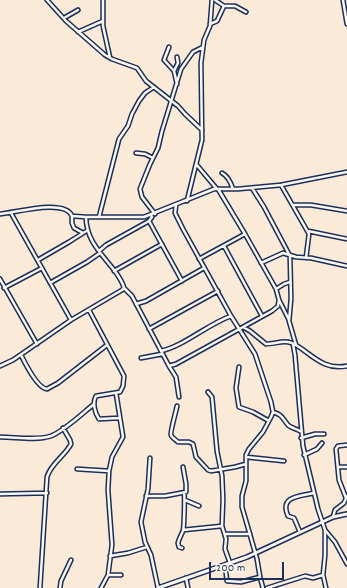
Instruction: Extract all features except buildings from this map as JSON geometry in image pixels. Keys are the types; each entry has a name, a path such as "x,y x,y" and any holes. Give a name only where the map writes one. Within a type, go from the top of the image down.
{"street":[{"path":"47,0 78,32 110,58 138,68 143,77 171,102 178,106 202,130"},
{"path":"103,0 103,21 106,45 110,58"},
{"path":"186,201 202,140 201,67 204,40 210,24 214,0 224,6 235,6 246,12"},
{"path":"343,0 347,24"},
{"path":"210,24 217,21 224,6"},
{"path":"64,18 78,10"},
{"path":"78,32 103,21"},
{"path":"169,47 164,60 174,71 177,84"},
{"path":"153,214 142,197 140,189 158,148 181,69 192,53 203,47"},
{"path":"174,71 178,63 177,57"},
{"path":"99,217 119,139 128,126 139,101 145,93 154,87"},
{"path":"136,153 145,154 153,158"},
{"path":"196,164 218,189 245,234 276,288 279,300 289,321 294,344 301,438 304,455 325,530 323,575 326,588"},
{"path":"72,216 139,217 153,214 218,189 281,185 347,172"},
{"path":"222,173 226,175 232,189"},
{"path":"281,185 308,231 309,241 306,258"},
{"path":"252,188 264,207 286,250 290,254 291,307 289,321"},
{"path":"176,205 176,213 204,268 257,360 272,402 273,412 269,421 263,432 249,449 246,458 246,481 242,496 242,507 263,588"},
{"path":"293,205 311,205 347,211"},
{"path":"0,214 26,209 49,207 67,209 72,216 74,228 83,233"},
{"path":"168,208 176,213"},
{"path":"11,213 71,320"},
{"path":"50,283 87,262 102,248 149,221 153,214"},
{"path":"86,217 88,230 93,243 114,271 124,288 129,292 176,377 179,397"},
{"path":"149,221 182,281"},
{"path":"38,260 88,230"},
{"path":"308,231 347,239"},
{"path":"199,258 245,234"},
{"path":"114,271 162,244"},
{"path":"224,246 262,316"},
{"path":"261,263 283,253 286,250"},
{"path":"283,253 296,257 347,266"},
{"path":"4,288 42,268"},
{"path":"136,304 146,301 204,268"},
{"path":"0,280 37,344"},
{"path":"276,288 290,282"},
{"path":"0,366 21,355 71,320 124,288"},
{"path":"149,328 218,291"},
{"path":"169,366 176,364 276,308 279,300"},
{"path":"89,310 124,376 122,391 98,395 95,398 94,404 97,416 99,418 119,418"},
{"path":"140,358 162,353 221,320 231,316"},
{"path":"242,327 250,330 266,344 283,342 294,344 311,356 328,365 336,368 347,366"},
{"path":"21,355 25,364 38,383 41,387 46,389 58,383 107,345"},
{"path":"239,367 236,388 239,407 253,412 269,421"},
{"path":"208,392 212,397 217,451 221,468 223,499 222,526 226,539 225,549 230,563"},
{"path":"101,588 108,575 112,541 108,505 109,471 114,452 122,440 123,433 119,418 116,393"},
{"path":"0,437 47,436 54,434 94,404"},
{"path":"177,406 176,416 171,432 172,437 178,442 188,442 193,444 196,457 209,471 246,464"},
{"path":"273,412 284,417 288,425 301,432"},
{"path":"40,588 47,481 49,473 61,455 71,445 70,440 63,428"},
{"path":"301,438 315,434 324,434"},
{"path":"304,455 317,449 322,443"},
{"path":"333,517 335,510 344,503 346,497 340,483 336,447 347,445"},
{"path":"150,458 146,496 141,519 158,588 225,565 255,553 333,517 347,514"},
{"path":"246,458 284,460"},
{"path":"182,548 179,547 178,543 183,530 183,508 185,500 184,492 186,490 184,467"},
{"path":"338,468 347,467"},
{"path":"77,469 109,471"},
{"path":"146,496 165,496 184,492"},
{"path":"300,532 294,518 288,516 287,514 286,504 291,499 314,493"},
{"path":"0,494 47,494"},
{"path":"185,500 199,506"},
{"path":"183,530 222,526"},
{"path":"325,530 332,537 347,564"},
{"path":"225,534 250,534"},
{"path":"110,556 128,553 147,547"},
{"path":"60,588 61,581 72,560"},
{"path":"225,565 227,581 241,582 260,577"},
{"path":"108,575 121,575"},
{"path":"267,588 305,576 313,578 323,575"},
{"path":"186,578 188,588"}]}
